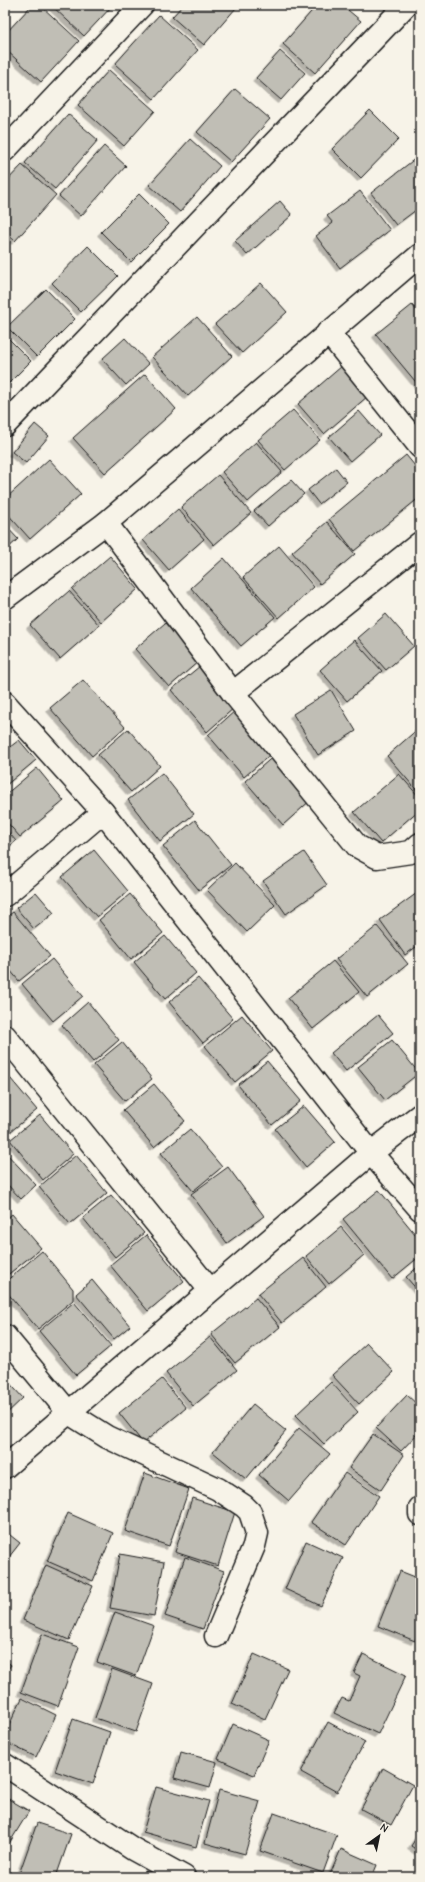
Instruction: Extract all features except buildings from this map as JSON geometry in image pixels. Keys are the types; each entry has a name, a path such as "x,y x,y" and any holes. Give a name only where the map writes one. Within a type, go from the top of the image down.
{"street":[{"path":"5,150 142,5"},
{"path":"5,425 406,5"},
{"path":"5,598 106,523 420,255"},
{"path":"328,332 420,447"},
{"path":"106,523 232,693 357,846 377,857 411,852 420,844"},
{"path":"232,693 420,543"},
{"path":"5,703 104,812 371,1153 420,1209"},
{"path":"5,895 104,812"},
{"path":"5,1036 210,1290"},
{"path":"5,1467 371,1153 420,1115"},
{"path":"5,1336 69,1413 108,1437 218,1489 250,1512 257,1533 254,1546 216,1636"},
{"path":"420,1508 420,1514"},
{"path":"5,1765 133,1849 184,1877"}]}
